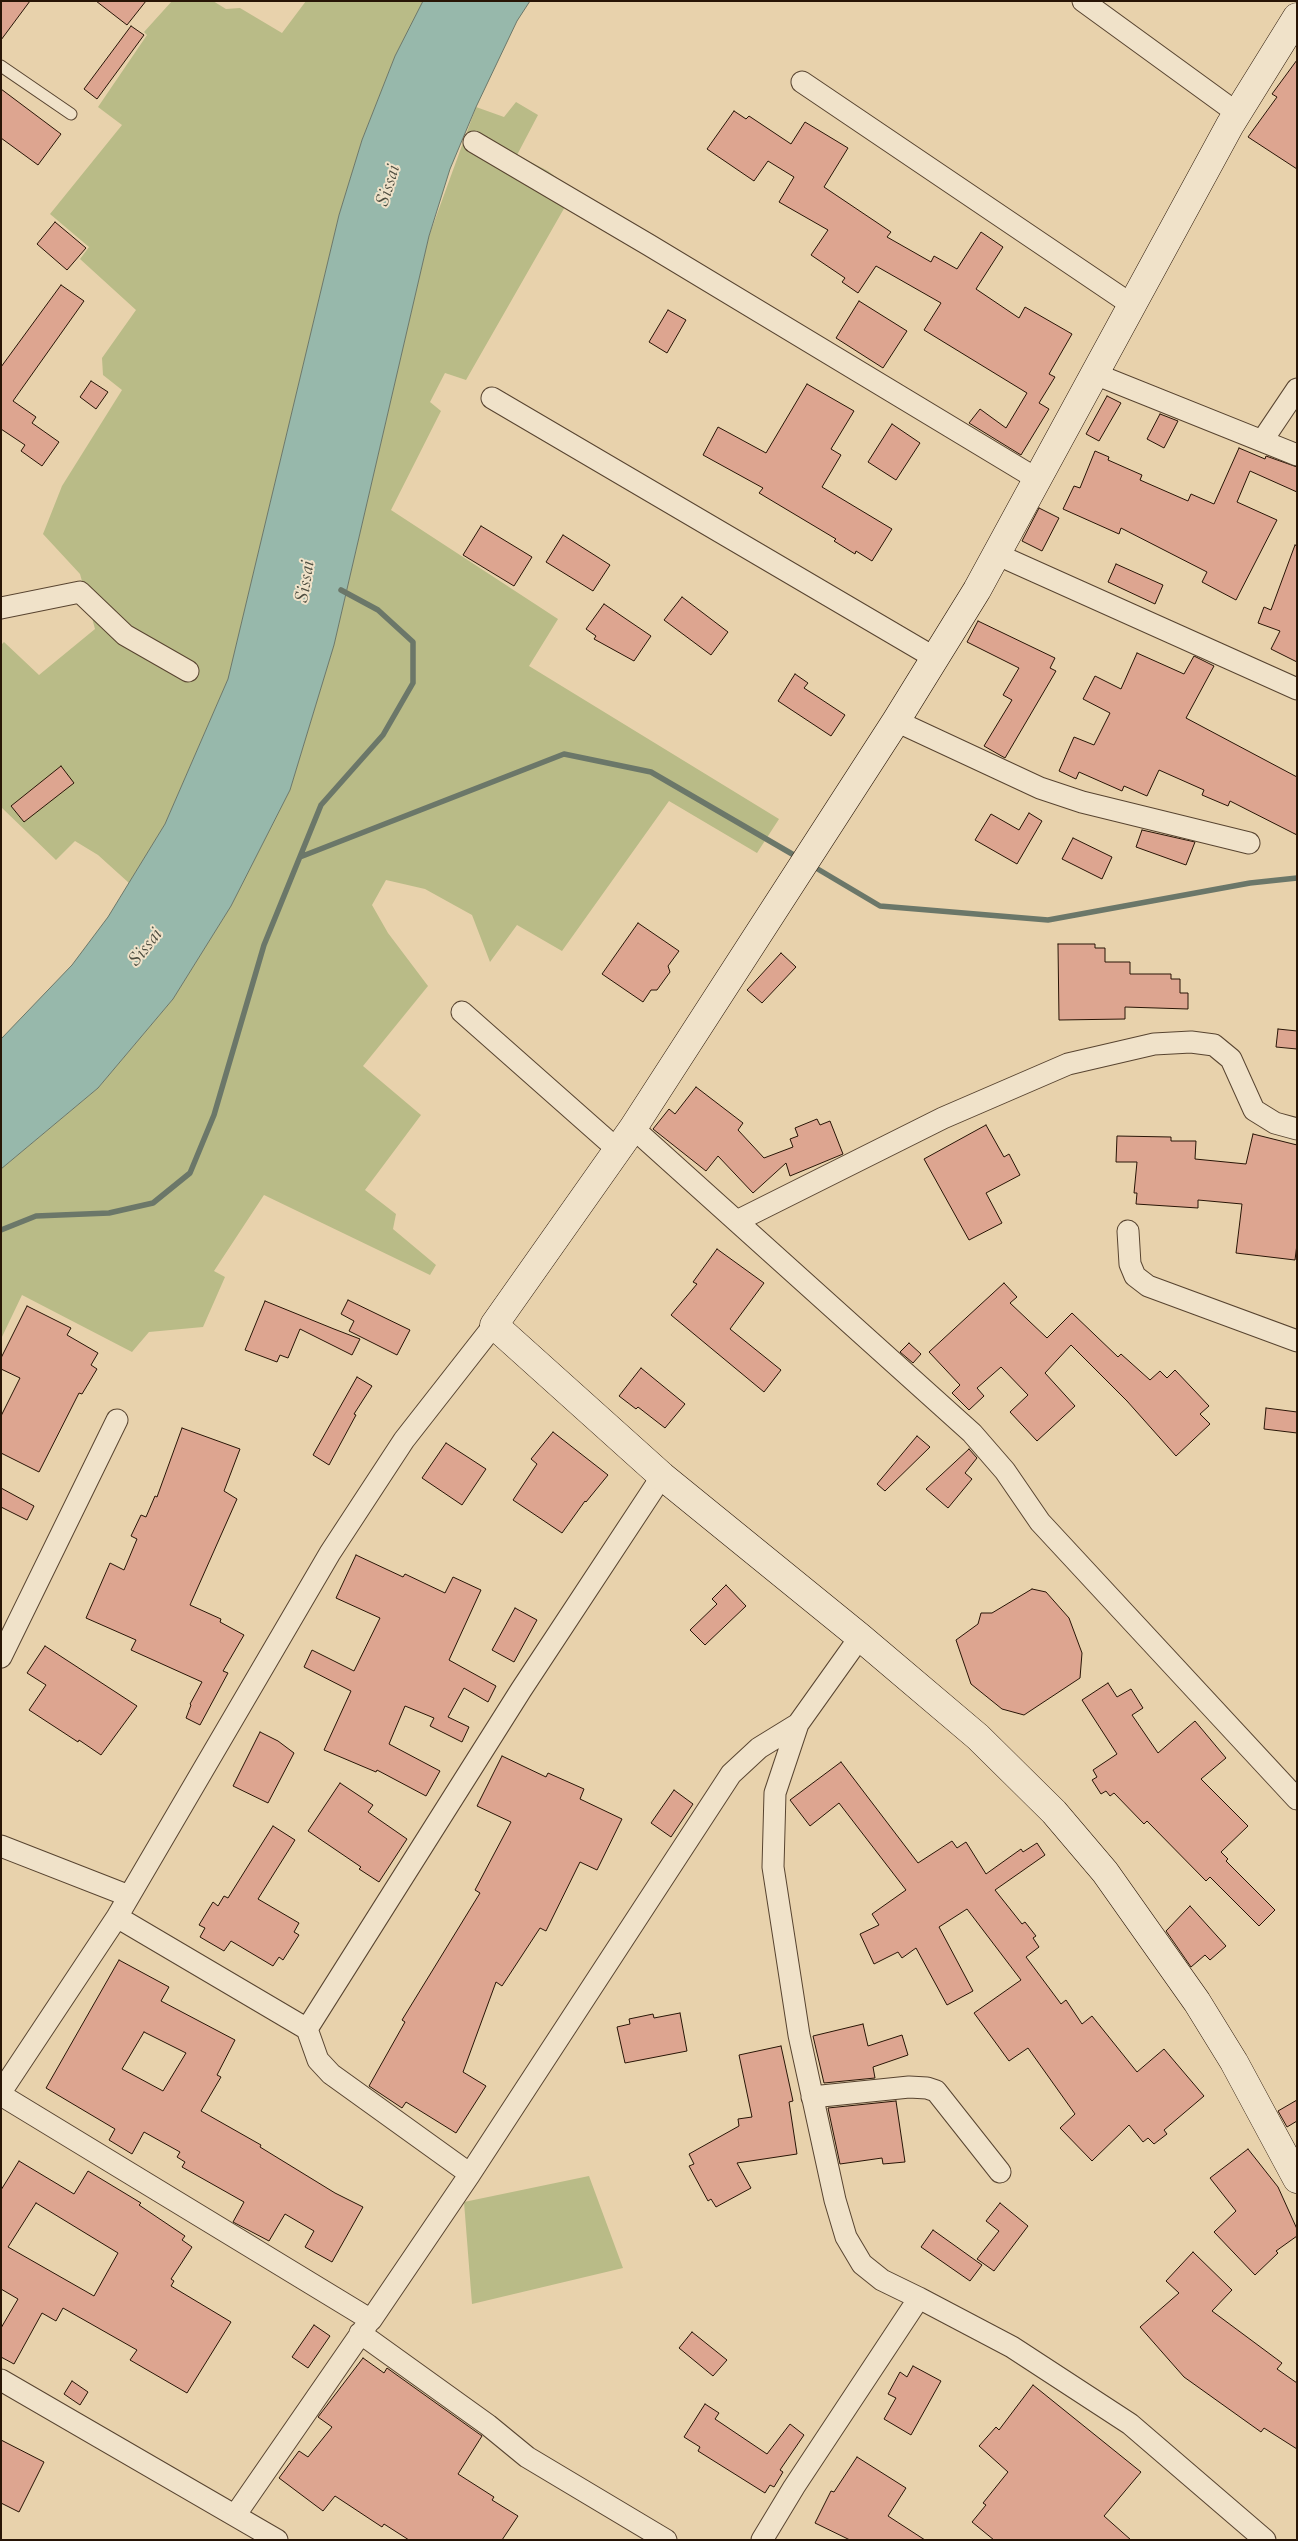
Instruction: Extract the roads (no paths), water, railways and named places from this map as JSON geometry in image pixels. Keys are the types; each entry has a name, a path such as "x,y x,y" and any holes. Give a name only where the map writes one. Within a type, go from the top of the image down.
{"street":[{"path":"1083,1 1237,113"},
{"path":"666,2540 527,2458 366,2326 1,2093 117,1917 330,1553 404,1440 494,1325 626,1139 896,721 996,554 1237,113 1297,17"},
{"path":"802,82 1132,305"},
{"path":"474,142 649,244 1037,479"},
{"path":"1094,374 1297,455"},
{"path":"1262,441 1297,389"},
{"path":"492,398 935,658"},
{"path":"996,554 1297,689"},
{"path":"1,608 80,592 125,635 188,671"},
{"path":"896,721 1040,788 1082,802 1248,843"},
{"path":"462,1012 626,1139 737,1221 972,1432 1005,1471 1040,1522 1297,1799"},
{"path":"737,1221 942,1118 1068,1064 1154,1044 1191,1042 1214,1045 1231,1059 1254,1110 1276,1123 1297,1129"},
{"path":"1128,1231 1130,1264 1135,1276 1148,1286 1297,1341"},
{"path":"494,1325 662,1476 860,1637 978,1737 1054,1812 1105,1872 1197,2002 1234,2062 1297,2179"},
{"path":"1,1657 117,1420"},
{"path":"307,2029 521,1690 662,1476"},
{"path":"860,1637 798,1724 775,1793 773,1867 799,2036 835,2200 846,2237 862,2264 882,2280 1012,2347 1130,2424 1265,2540"},
{"path":"236,2514 470,2174 731,1774 759,1748 798,1724"},
{"path":"1,1846 128,1896"},
{"path":"117,1917 307,2029 318,2060 331,2074 470,2174"},
{"path":"812,2097 909,2087 927,2088 936,2091 1000,2172"},
{"path":"762,2540 794,2487 920,2298"},
{"path":"1,2380 236,2514 277,2540"}],"lane":[{"path":"1,66 71,114"}],"water":[{"name":"Sissai","path":"423,1 530,1 517,21 476,107 450,169 429,236 334,645 290,790 231,906 173,999 98,1088 1,1169 1,1039 72,965 108,917 165,824 228,679 339,215 362,140 395,56"}],"waterway":[{"path":"1,1230 36,1216 109,1213 153,1203 190,1173 214,1115 264,945 321,805 383,735 413,683 413,642 378,610 341,590"},
{"path":"300,857 564,754 651,772 799,858"},
{"path":"811,865 880,906 1048,920 1250,883 1297,878"}]}
